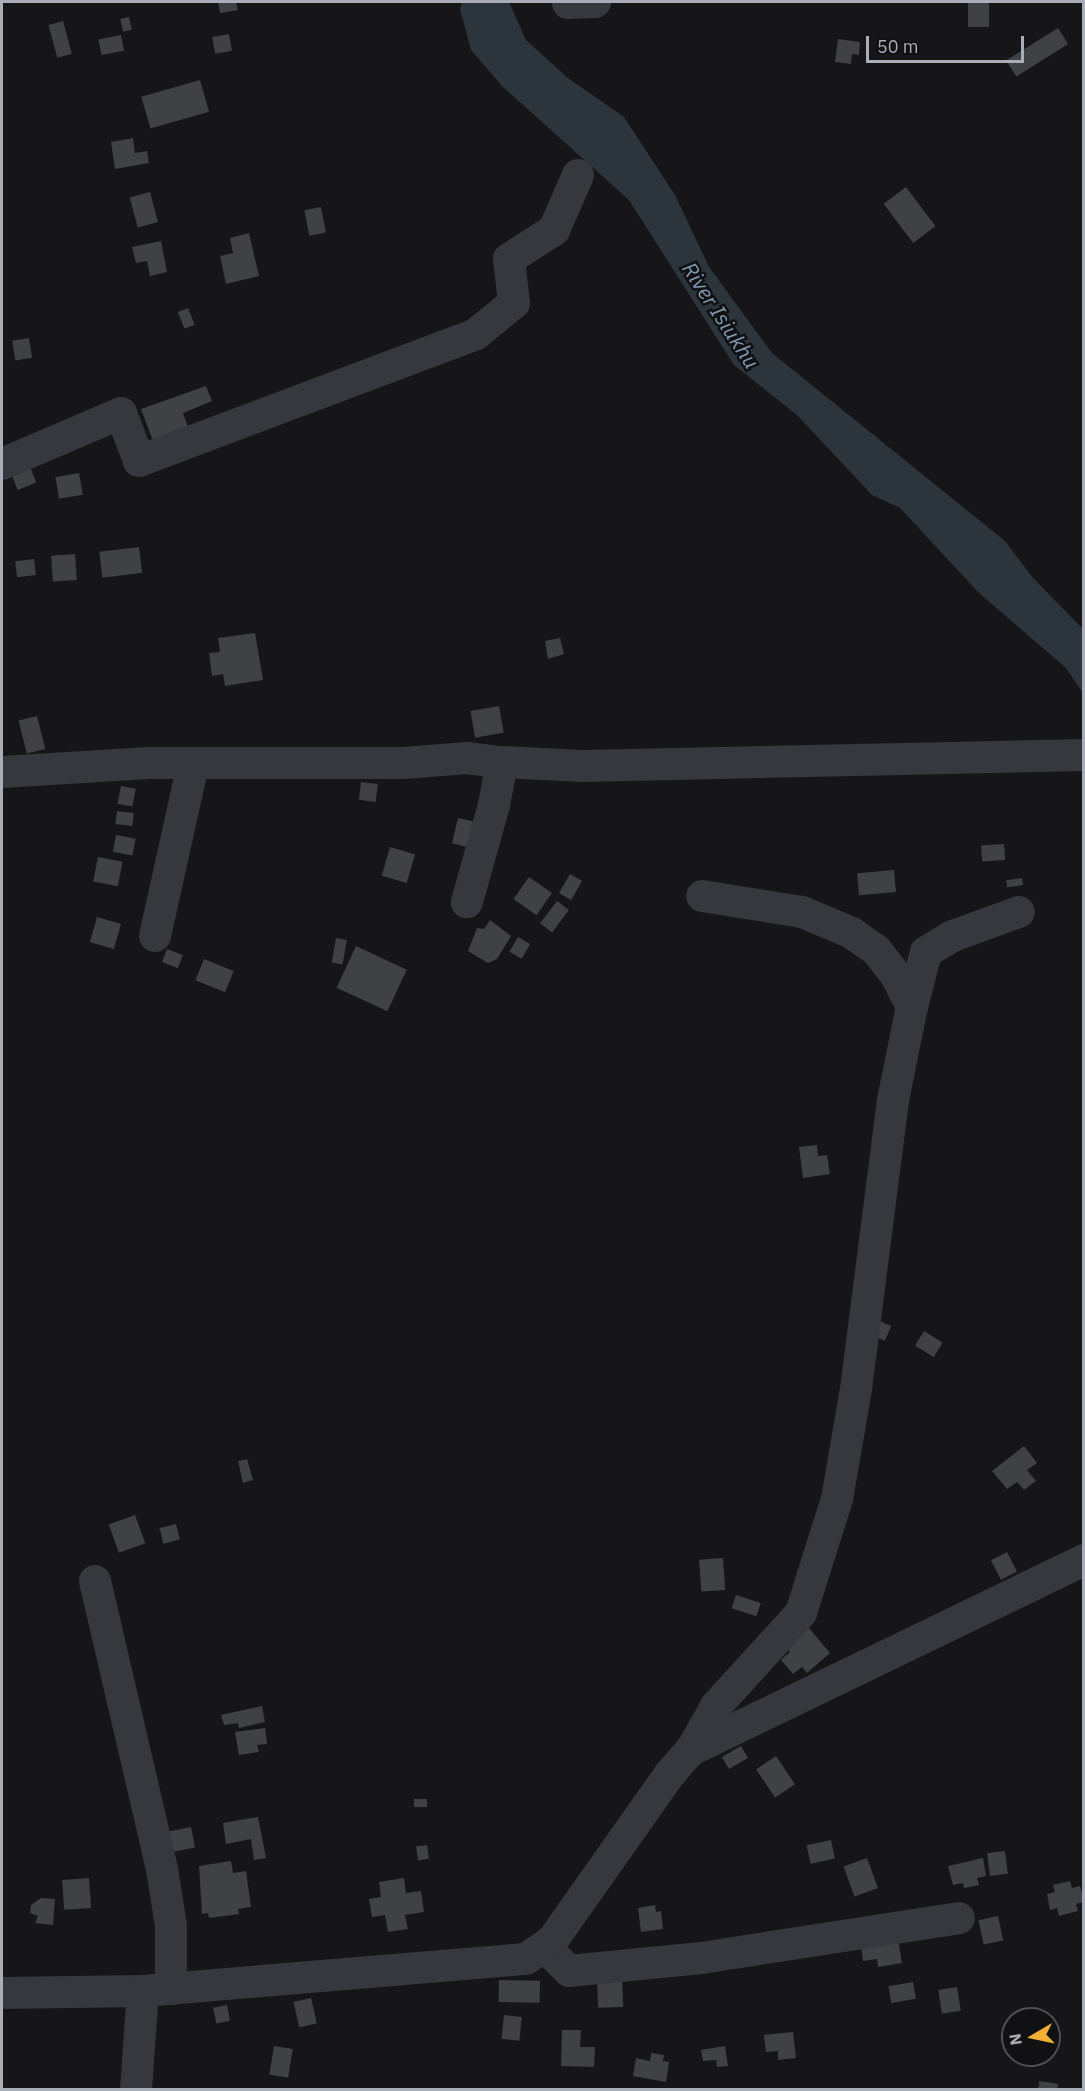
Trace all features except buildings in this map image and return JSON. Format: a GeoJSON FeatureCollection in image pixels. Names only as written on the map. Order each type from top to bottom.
{"type":"FeatureCollection","features":[{"type":"Feature","properties":{"kind":"street"},"geometry":{"type":"LineString","coordinates":[[2,465],[121,413],[140,461],[476,334],[514,303],[509,259],[554,230],[578,175]]}},
{"type":"Feature","properties":{"kind":"street"},"geometry":{"type":"LineString","coordinates":[[2,772],[193,764],[467,758],[583,766],[1083,755]]}},
{"type":"Feature","properties":{"kind":"street"},"geometry":{"type":"LineString","coordinates":[[467,902],[494,805],[502,762]]}},
{"type":"Feature","properties":{"kind":"street"},"geometry":{"type":"LineString","coordinates":[[155,936],[193,764]]}},
{"type":"Feature","properties":{"kind":"street"},"geometry":{"type":"LineString","coordinates":[[702,896],[802,912],[852,933],[876,950],[895,974],[912,1007]]}},
{"type":"Feature","properties":{"kind":"street"},"geometry":{"type":"LineString","coordinates":[[2,1993],[157,1990],[526,1959],[545,1947],[669,1775],[691,1750],[716,1706],[801,1613],[837,1499],[856,1389],[893,1100],[926,952],[953,936],[1018,912]]}},
{"type":"Feature","properties":{"kind":"street"},"geometry":{"type":"LineString","coordinates":[[691,1750],[1083,1560]]}},
{"type":"Feature","properties":{"kind":"street"},"geometry":{"type":"LineString","coordinates":[[95,1581],[162,1869],[171,1926],[136,2090]]}},
{"type":"Feature","properties":{"kind":"street"},"geometry":{"type":"LineString","coordinates":[[545,1947],[569,1971],[701,1958],[959,1918]]}},
{"type":"Feature","properties":{"kind":"water","name":"River Isiukhu"},"geometry":{"type":"Polygon","coordinates":[[[462,2],[509,2],[526,40],[568,78],[624,117],[675,195],[709,267],[772,353],[1005,541],[1033,578],[1083,629],[1083,693],[1066,668],[979,593],[900,508],[872,495],[797,415],[734,365],[629,200],[503,87],[471,50],[460,9],[462,2]]]}}]}
